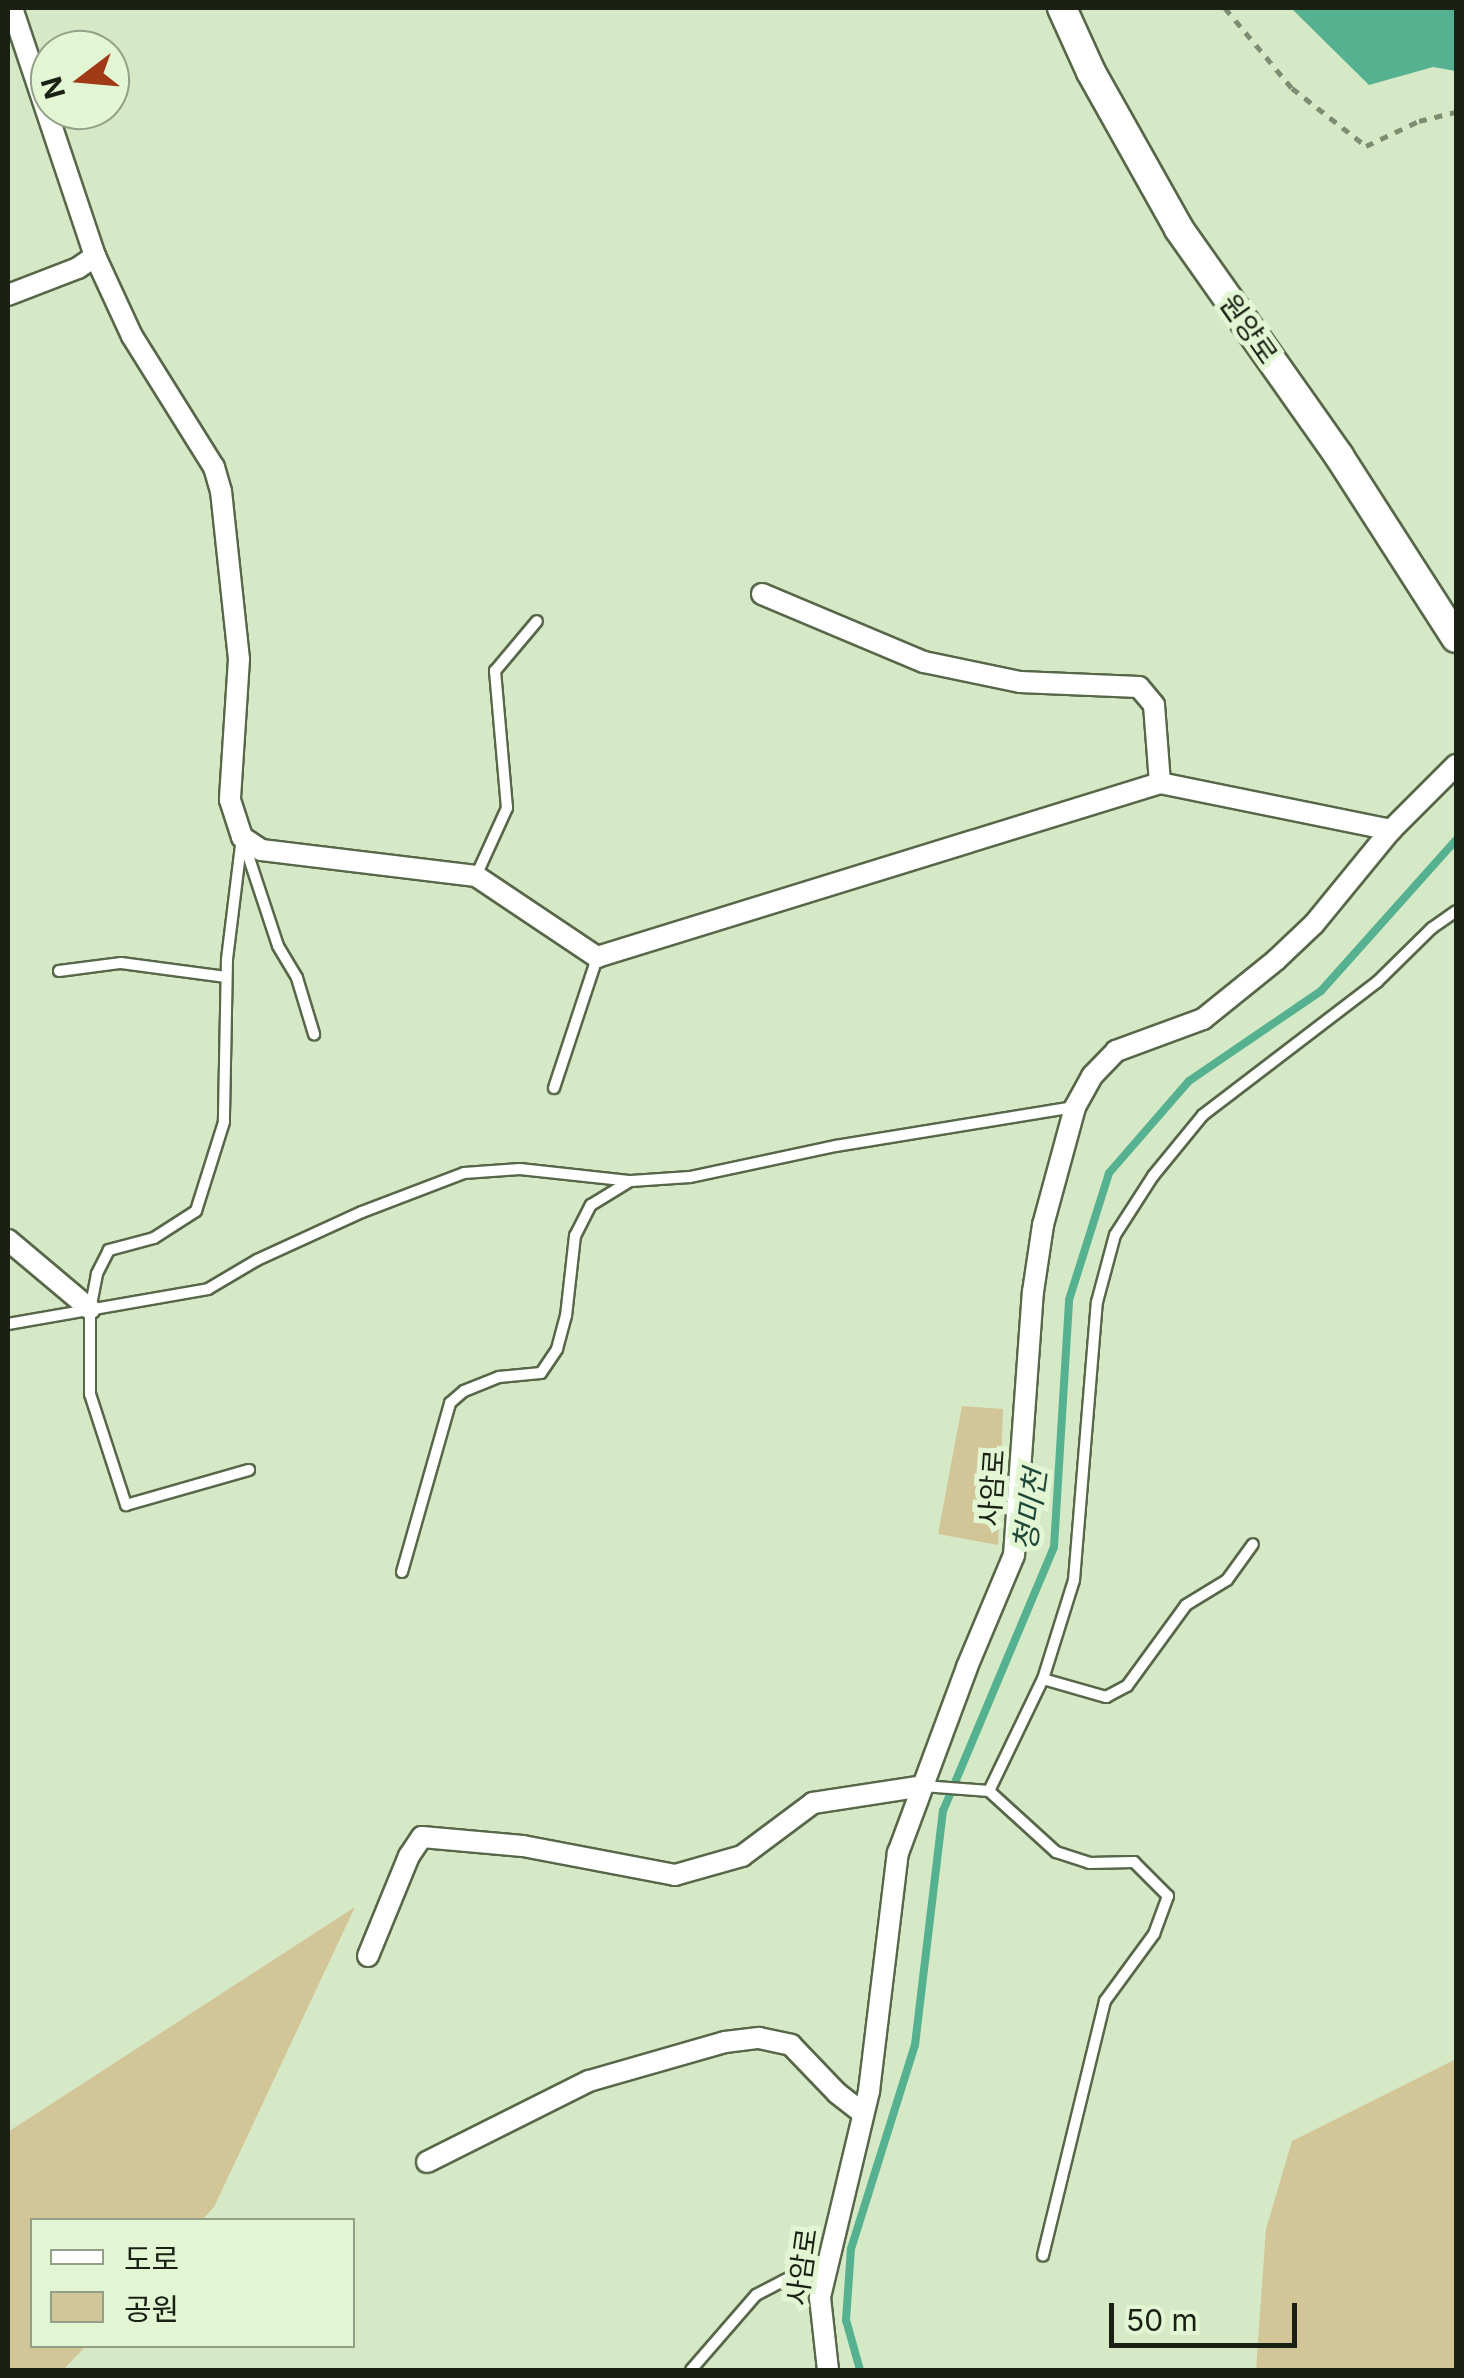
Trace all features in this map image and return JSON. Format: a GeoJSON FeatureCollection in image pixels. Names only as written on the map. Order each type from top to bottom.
{"type":"FeatureCollection","features":[{"type":"Feature","properties":{"kind":"main road","name":"원양로"},"geometry":{"type":"LineString","coordinates":[[1062,8],[1091,72],[1180,230],[1339,456],[1456,638]]}},
{"type":"Feature","properties":{"kind":"street"},"geometry":{"type":"LineString","coordinates":[[12,8],[94,256],[132,336],[214,467],[221,490],[240,659],[230,800],[242,837],[261,850],[476,876],[597,957],[1160,783],[1391,830]]}},
{"type":"Feature","properties":{"kind":"street"},"geometry":{"type":"LineString","coordinates":[[8,295],[78,268],[94,256]]}},
{"type":"Feature","properties":{"kind":"street"},"geometry":{"type":"LineString","coordinates":[[762,594],[924,662],[1020,682],[1139,687],[1154,705],[1160,783]]}},
{"type":"Feature","properties":{"kind":"street","name":"사암로"},"geometry":{"type":"LineString","coordinates":[[828,2370],[820,2297],[863,2113],[898,1853],[1014,1555],[1033,1292],[1043,1225],[1075,1107],[1092,1076],[1116,1051],[1202,1018],[1237,994],[1314,924],[1391,830],[1456,765]]}},
{"type":"Feature","properties":{"kind":"street"},"geometry":{"type":"LineString","coordinates":[[8,1240],[90,1309]]}},
{"type":"Feature","properties":{"kind":"street"},"geometry":{"type":"LineString","coordinates":[[368,1956],[409,1856],[422,1837],[523,1846],[674,1875],[742,1856],[813,1803],[924,1786]]}},
{"type":"Feature","properties":{"kind":"street"},"geometry":{"type":"LineString","coordinates":[[427,2162],[590,2080],[726,2042],[759,2038],[790,2045],[863,2113]]}},
{"type":"Feature","properties":{"kind":"lane"},"geometry":{"type":"LineString","coordinates":[[476,876],[507,808],[495,671],[537,622]]}},
{"type":"Feature","properties":{"kind":"lane"},"geometry":{"type":"LineString","coordinates":[[242,837],[226,977],[224,1122],[196,1211],[154,1238],[109,1250],[97,1274],[90,1309],[90,1394],[126,1505],[249,1470]]}},
{"type":"Feature","properties":{"kind":"lane"},"geometry":{"type":"LineString","coordinates":[[242,837],[278,946],[298,978],[314,1034]]}},
{"type":"Feature","properties":{"kind":"lane"},"geometry":{"type":"LineString","coordinates":[[989,1791],[1043,1679],[1074,1580],[1097,1302],[1115,1235],[1153,1176],[1202,1114],[1377,982],[1456,911]]}},
{"type":"Feature","properties":{"kind":"lane"},"geometry":{"type":"LineString","coordinates":[[554,1088],[597,957]]}},
{"type":"Feature","properties":{"kind":"lane"},"geometry":{"type":"LineString","coordinates":[[59,971],[121,963],[226,977]]}},
{"type":"Feature","properties":{"kind":"lane"},"geometry":{"type":"LineString","coordinates":[[8,1324],[208,1289],[257,1260],[362,1212],[464,1172],[520,1169],[631,1180],[690,1177],[836,1146],[1075,1107]]}},
{"type":"Feature","properties":{"kind":"lane"},"geometry":{"type":"LineString","coordinates":[[402,1572],[450,1402],[498,1376],[541,1373],[557,1349],[566,1316],[575,1236],[591,1205],[631,1180]]}},
{"type":"Feature","properties":{"kind":"lane"},"geometry":{"type":"LineString","coordinates":[[1043,1679],[1106,1697],[1127,1686],[1186,1605],[1227,1580],[1252,1544]]}},
{"type":"Feature","properties":{"kind":"lane"},"geometry":{"type":"LineString","coordinates":[[924,1786],[989,1791],[1056,1852],[1090,1863],[1134,1862],[1168,1896],[1154,1934],[1105,2000],[1043,2256]]}},
{"type":"Feature","properties":{"kind":"lane"},"geometry":{"type":"LineString","coordinates":[[691,2370],[756,2295],[828,2258]]}},
{"type":"Feature","properties":{"kind":"path"},"geometry":{"type":"LineString","coordinates":[[1225,8],[1292,88],[1366,146],[1419,122],[1456,112]]}},
{"type":"Feature","properties":{"kind":"green space"},"geometry":{"type":"Polygon","coordinates":[[[962,1406],[1003,1409],[998,1545],[938,1534],[962,1406]]]}},
{"type":"Feature","properties":{"kind":"green space"},"geometry":{"type":"Polygon","coordinates":[[[355,1907],[214,2207],[204,2218],[30,2218],[30,2348],[84,2348],[63,2370],[8,2370],[8,2132],[355,1907]]]}},
{"type":"Feature","properties":{"kind":"green space"},"geometry":{"type":"Polygon","coordinates":[[[1456,2059],[1456,2370],[1256,2370],[1266,2229],[1292,2141],[1456,2059]]]}},
{"type":"Feature","properties":{"kind":"shaded area"},"geometry":{"type":"Polygon","coordinates":[[[1291,8],[1456,8],[1456,71],[1433,67],[1369,85],[1291,8]]]}},
{"type":"Feature","properties":{"kind":"waterway","name":"청미천"},"geometry":{"type":"LineString","coordinates":[[860,2370],[846,2320],[851,2249],[915,2045],[943,1811],[1054,1547],[1069,1300],[1109,1173],[1189,1081],[1321,991],[1456,840]]}}]}
